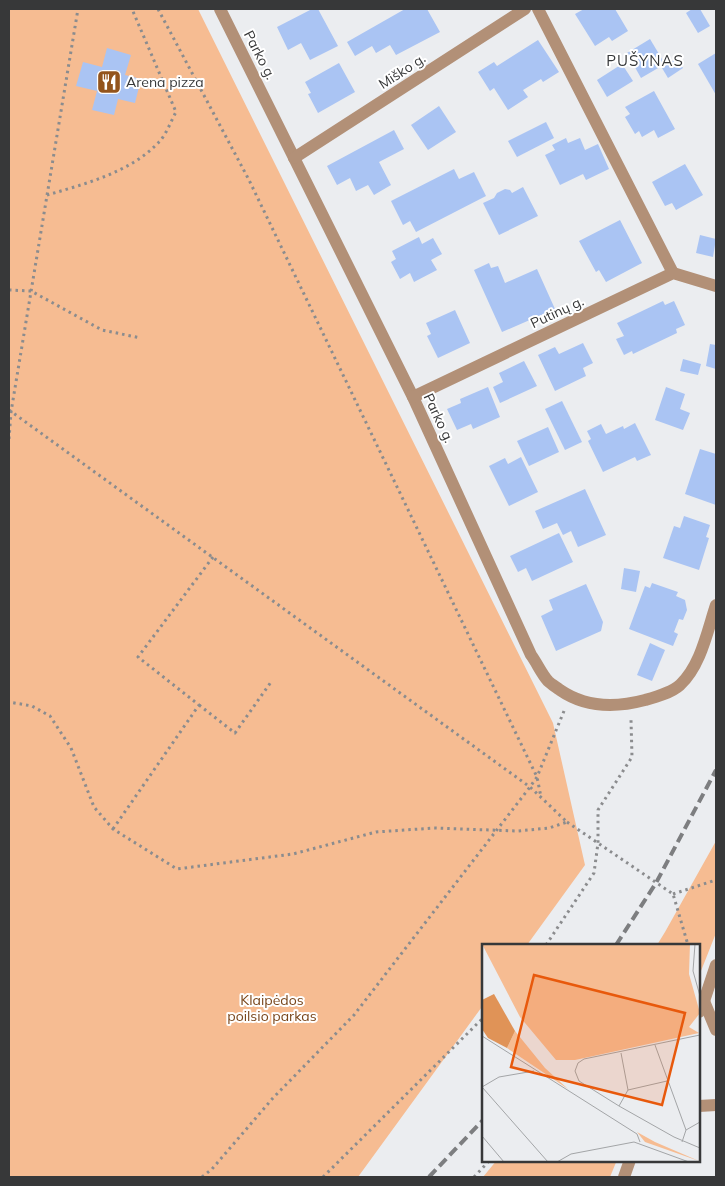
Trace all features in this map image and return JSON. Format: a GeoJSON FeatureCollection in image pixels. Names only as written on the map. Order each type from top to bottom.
{"type":"FeatureCollection","features":[{"type":"Feature","properties":{"kind":"street","name":"Parko g."},"geometry":{"type":"LineString","coordinates":[[220,9],[413,398],[531,655],[548,682],[569,696],[589,704],[631,704],[658,696],[679,686],[689,673],[700,654],[716,605]]}},
{"type":"Feature","properties":{"kind":"street","name":"Miško g."},"geometry":{"type":"LineString","coordinates":[[294,158],[525,9]]}},
{"type":"Feature","properties":{"kind":"street"},"geometry":{"type":"LineString","coordinates":[[538,9],[673,273],[716,286]]}},
{"type":"Feature","properties":{"kind":"street","name":"Putinų g."},"geometry":{"type":"LineString","coordinates":[[413,398],[673,273]]}},
{"type":"Feature","properties":{"kind":"street"},"geometry":{"type":"LineString","coordinates":[[716,965],[702,1006],[716,1030]]}},
{"type":"Feature","properties":{"kind":"street"},"geometry":{"type":"LineString","coordinates":[[700,1106],[716,1105]]}},
{"type":"Feature","properties":{"kind":"street"},"geometry":{"type":"LineString","coordinates":[[624,1177],[630,1161]]}},
{"type":"Feature","properties":{"kind":"path"},"geometry":{"type":"LineString","coordinates":[[9,439],[10,411],[78,9]]}},
{"type":"Feature","properties":{"kind":"path"},"geometry":{"type":"LineString","coordinates":[[47,195],[95,180],[132,164],[160,142],[176,112],[132,9]]}},
{"type":"Feature","properties":{"kind":"path"},"geometry":{"type":"LineString","coordinates":[[158,9],[248,180],[537,777],[542,798]]}},
{"type":"Feature","properties":{"kind":"path"},"geometry":{"type":"LineString","coordinates":[[9,290],[31,291],[102,330],[141,338]]}},
{"type":"Feature","properties":{"kind":"path"},"geometry":{"type":"LineString","coordinates":[[10,411],[530,787],[567,822],[672,894],[688,944]]}},
{"type":"Feature","properties":{"kind":"path"},"geometry":{"type":"LineString","coordinates":[[213,557],[138,657],[235,733],[271,682]]}},
{"type":"Feature","properties":{"kind":"path"},"geometry":{"type":"LineString","coordinates":[[202,1177],[212,1169],[273,1098],[354,1015],[530,787],[537,777],[569,696]]}},
{"type":"Feature","properties":{"kind":"path"},"geometry":{"type":"LineString","coordinates":[[9,702],[32,706],[50,716],[71,748],[94,807],[113,829],[177,869],[293,854],[376,832],[434,828],[496,831],[549,828],[567,822]]}},
{"type":"Feature","properties":{"kind":"path"},"geometry":{"type":"LineString","coordinates":[[547,944],[594,873],[598,843],[598,810],[632,757],[631,704]]}},
{"type":"Feature","properties":{"kind":"path"},"geometry":{"type":"LineString","coordinates":[[113,829],[199,705]]}},
{"type":"Feature","properties":{"kind":"path"},"geometry":{"type":"LineString","coordinates":[[672,894],[716,880]]}},
{"type":"Feature","properties":{"kind":"path"},"geometry":{"type":"LineString","coordinates":[[323,1177],[482,1019]]}},
{"type":"Feature","properties":{"kind":"path"},"geometry":{"type":"LineString","coordinates":[[474,1177],[489,1161]]}},
{"type":"Feature","properties":{"kind":"green space","name":"Klaipėdos poilsio parkas"},"geometry":{"type":"Polygon","coordinates":[[[9,9],[198,9],[553,723],[585,865],[528,944],[482,944],[482,1007],[358,1177],[9,1177],[9,9]]]}},
{"type":"Feature","properties":{"kind":"green space"},"geometry":{"type":"Polygon","coordinates":[[[716,841],[716,933],[700,973],[700,944],[658,944],[716,841]]]}},
{"type":"Feature","properties":{"kind":"green space"},"geometry":{"type":"Polygon","coordinates":[[[496,1161],[617,1161],[610,1177],[483,1177],[496,1161]]]}},
{"type":"Feature","properties":{"kind":"building"},"geometry":{"type":"Polygon","coordinates":[[[312,9],[318,9],[338,46],[310,60],[301,43],[288,50],[277,27],[312,9]]]}},
{"type":"Feature","properties":{"kind":"building"},"geometry":{"type":"Polygon","coordinates":[[[405,9],[427,9],[440,32],[396,55],[390,45],[376,53],[372,46],[355,56],[347,42],[405,9]]]}},
{"type":"Feature","properties":{"kind":"building"},"geometry":{"type":"Polygon","coordinates":[[[584,9],[615,9],[628,31],[612,41],[609,37],[595,46],[575,14],[584,9]]]}},
{"type":"Feature","properties":{"kind":"building"},"geometry":{"type":"Polygon","coordinates":[[[692,9],[700,9],[710,26],[698,33],[686,13],[692,9]]]}},
{"type":"Feature","properties":{"kind":"building"},"geometry":{"type":"Polygon","coordinates":[[[650,39],[665,64],[641,78],[627,53],[650,39]]]}},
{"type":"Feature","properties":{"kind":"building"},"geometry":{"type":"Polygon","coordinates":[[[538,40],[559,72],[543,82],[541,79],[523,90],[528,97],[508,110],[494,88],[490,91],[478,72],[494,62],[497,66],[538,40]]]}},
{"type":"Feature","properties":{"kind":"building","name":"Arena pizza"},"geometry":{"type":"Polygon","coordinates":[[[107,48],[131,55],[125,75],[141,79],[135,103],[118,99],[114,115],[92,110],[97,91],[76,86],[83,62],[102,67],[107,48]]]}},
{"type":"Feature","properties":{"kind":"building"},"geometry":{"type":"Polygon","coordinates":[[[716,53],[716,95],[698,64],[716,53]]]}},
{"type":"Feature","properties":{"kind":"building"},"geometry":{"type":"Polygon","coordinates":[[[677,58],[683,68],[668,78],[662,68],[677,58]]]}},
{"type":"Feature","properties":{"kind":"building"},"geometry":{"type":"Polygon","coordinates":[[[339,63],[355,92],[318,113],[308,94],[311,93],[305,82],[339,63]]]}},
{"type":"Feature","properties":{"kind":"building"},"geometry":{"type":"Polygon","coordinates":[[[622,64],[633,81],[607,97],[597,80],[622,64]]]}},
{"type":"Feature","properties":{"kind":"building"},"geometry":{"type":"Polygon","coordinates":[[[654,91],[675,129],[658,138],[654,130],[642,137],[639,131],[635,134],[625,117],[630,114],[625,107],[654,91]]]}},
{"type":"Feature","properties":{"kind":"building"},"geometry":{"type":"Polygon","coordinates":[[[439,106],[456,132],[428,150],[411,125],[439,106]]]}},
{"type":"Feature","properties":{"kind":"building"},"geometry":{"type":"Polygon","coordinates":[[[546,122],[554,138],[517,157],[508,141],[546,122]]]}},
{"type":"Feature","properties":{"kind":"building"},"geometry":{"type":"Polygon","coordinates":[[[394,130],[404,149],[379,162],[391,185],[374,195],[368,185],[356,191],[350,178],[337,185],[327,166],[394,130]]]}},
{"type":"Feature","properties":{"kind":"building"},"geometry":{"type":"Polygon","coordinates":[[[566,138],[568,143],[580,138],[585,150],[598,144],[609,169],[586,180],[583,174],[560,185],[545,155],[555,150],[552,145],[566,138]]]}},
{"type":"Feature","properties":{"kind":"building"},"geometry":{"type":"Polygon","coordinates":[[[685,164],[703,195],[676,210],[672,203],[665,206],[652,182],[685,164]]]}},
{"type":"Feature","properties":{"kind":"building"},"geometry":{"type":"Polygon","coordinates":[[[454,169],[459,179],[474,172],[486,196],[416,232],[410,221],[403,225],[391,201],[454,169]]]}},
{"type":"Feature","properties":{"kind":"building"},"geometry":{"type":"Polygon","coordinates":[[[523,187],[538,216],[499,235],[483,203],[494,198],[497,193],[505,189],[510,190],[512,193],[523,187]]]}},
{"type":"Feature","properties":{"kind":"building"},"geometry":{"type":"Polygon","coordinates":[[[620,220],[642,263],[606,282],[599,270],[596,272],[579,241],[620,220]]]}},
{"type":"Feature","properties":{"kind":"building"},"geometry":{"type":"Polygon","coordinates":[[[700,235],[716,239],[713,257],[696,253],[700,235]]]}},
{"type":"Feature","properties":{"kind":"building"},"geometry":{"type":"Polygon","coordinates":[[[419,237],[422,244],[433,238],[442,254],[431,260],[437,270],[414,282],[410,273],[400,279],[391,262],[396,259],[392,251],[419,237]]]}},
{"type":"Feature","properties":{"kind":"building"},"geometry":{"type":"Polygon","coordinates":[[[489,263],[491,268],[498,266],[505,283],[537,269],[555,309],[502,332],[474,270],[489,263]]]}},
{"type":"Feature","properties":{"kind":"building"},"geometry":{"type":"Polygon","coordinates":[[[663,301],[665,305],[674,301],[685,325],[676,329],[677,333],[633,354],[632,351],[624,355],[616,339],[624,336],[617,323],[663,301]]]}},
{"type":"Feature","properties":{"kind":"building"},"geometry":{"type":"Polygon","coordinates":[[[455,310],[470,343],[438,358],[427,336],[431,334],[426,323],[455,310]]]}},
{"type":"Feature","properties":{"kind":"building"},"geometry":{"type":"Polygon","coordinates":[[[583,343],[593,363],[583,368],[586,376],[555,391],[538,355],[555,347],[559,354],[583,343]]]}},
{"type":"Feature","properties":{"kind":"building"},"geometry":{"type":"Polygon","coordinates":[[[710,344],[716,345],[716,369],[706,366],[710,344]]]}},
{"type":"Feature","properties":{"kind":"building"},"geometry":{"type":"Polygon","coordinates":[[[683,359],[701,364],[698,375],[680,371],[683,359]]]}},
{"type":"Feature","properties":{"kind":"building"},"geometry":{"type":"Polygon","coordinates":[[[524,361],[537,386],[500,403],[493,387],[503,382],[499,373],[524,361]]]}},
{"type":"Feature","properties":{"kind":"building"},"geometry":{"type":"Polygon","coordinates":[[[488,387],[500,417],[473,429],[471,424],[457,430],[447,409],[461,403],[460,399],[488,387]]]}},
{"type":"Feature","properties":{"kind":"building"},"geometry":{"type":"Polygon","coordinates":[[[666,387],[685,394],[680,409],[690,413],[683,430],[655,420],[666,387]]]}},
{"type":"Feature","properties":{"kind":"building"},"geometry":{"type":"Polygon","coordinates":[[[562,401],[582,442],[565,450],[545,409],[562,401]]]}},
{"type":"Feature","properties":{"kind":"building"},"geometry":{"type":"Polygon","coordinates":[[[635,423],[651,455],[637,461],[635,457],[603,472],[588,441],[591,439],[587,431],[601,424],[606,434],[623,426],[624,429],[635,423]]]}},
{"type":"Feature","properties":{"kind":"building"},"geometry":{"type":"Polygon","coordinates":[[[548,427],[559,452],[529,466],[517,441],[548,427]]]}},
{"type":"Feature","properties":{"kind":"building"},"geometry":{"type":"Polygon","coordinates":[[[700,449],[716,454],[716,505],[685,494],[700,449]]]}},
{"type":"Feature","properties":{"kind":"building"},"geometry":{"type":"Polygon","coordinates":[[[521,457],[538,492],[509,506],[489,466],[505,458],[508,464],[521,457]]]}},
{"type":"Feature","properties":{"kind":"building"},"geometry":{"type":"Polygon","coordinates":[[[585,489],[606,535],[578,547],[571,531],[563,535],[557,523],[543,529],[535,511],[585,489]]]}},
{"type":"Feature","properties":{"kind":"building"},"geometry":{"type":"Polygon","coordinates":[[[684,516],[710,525],[706,537],[709,538],[699,570],[663,558],[674,526],[680,528],[684,516]]]}},
{"type":"Feature","properties":{"kind":"building"},"geometry":{"type":"Polygon","coordinates":[[[559,533],[573,562],[532,581],[526,568],[518,572],[510,556],[559,533]]]}},
{"type":"Feature","properties":{"kind":"building"},"geometry":{"type":"Polygon","coordinates":[[[624,568],[640,571],[636,592],[621,589],[624,568]]]}},
{"type":"Feature","properties":{"kind":"building"},"geometry":{"type":"Polygon","coordinates":[[[652,583],[678,592],[676,596],[685,600],[687,610],[683,620],[679,619],[674,632],[678,634],[673,646],[629,629],[645,586],[650,588],[652,583]]]}},
{"type":"Feature","properties":{"kind":"building"},"geometry":{"type":"Polygon","coordinates":[[[586,584],[603,622],[601,631],[556,651],[541,616],[553,610],[549,600],[586,584]]]}},
{"type":"Feature","properties":{"kind":"building"},"geometry":{"type":"Polygon","coordinates":[[[650,643],[665,650],[652,681],[637,675],[650,643]]]}},
{"type":"Feature","properties":{"kind":"railway"},"geometry":{"type":"LineString","coordinates":[[617,944],[656,883],[716,770]]}},
{"type":"Feature","properties":{"kind":"railway"},"geometry":{"type":"LineString","coordinates":[[429,1177],[482,1121]]}},
{"type":"Feature","properties":{"kind":"place","name":"Arena pizza"},"geometry":{"type":"Point","coordinates":[109,82]}},
{"type":"Feature","properties":{"kind":"district","name":"PUŠYNAS"},"geometry":{"type":"Point","coordinates":[645,61]}}]}
